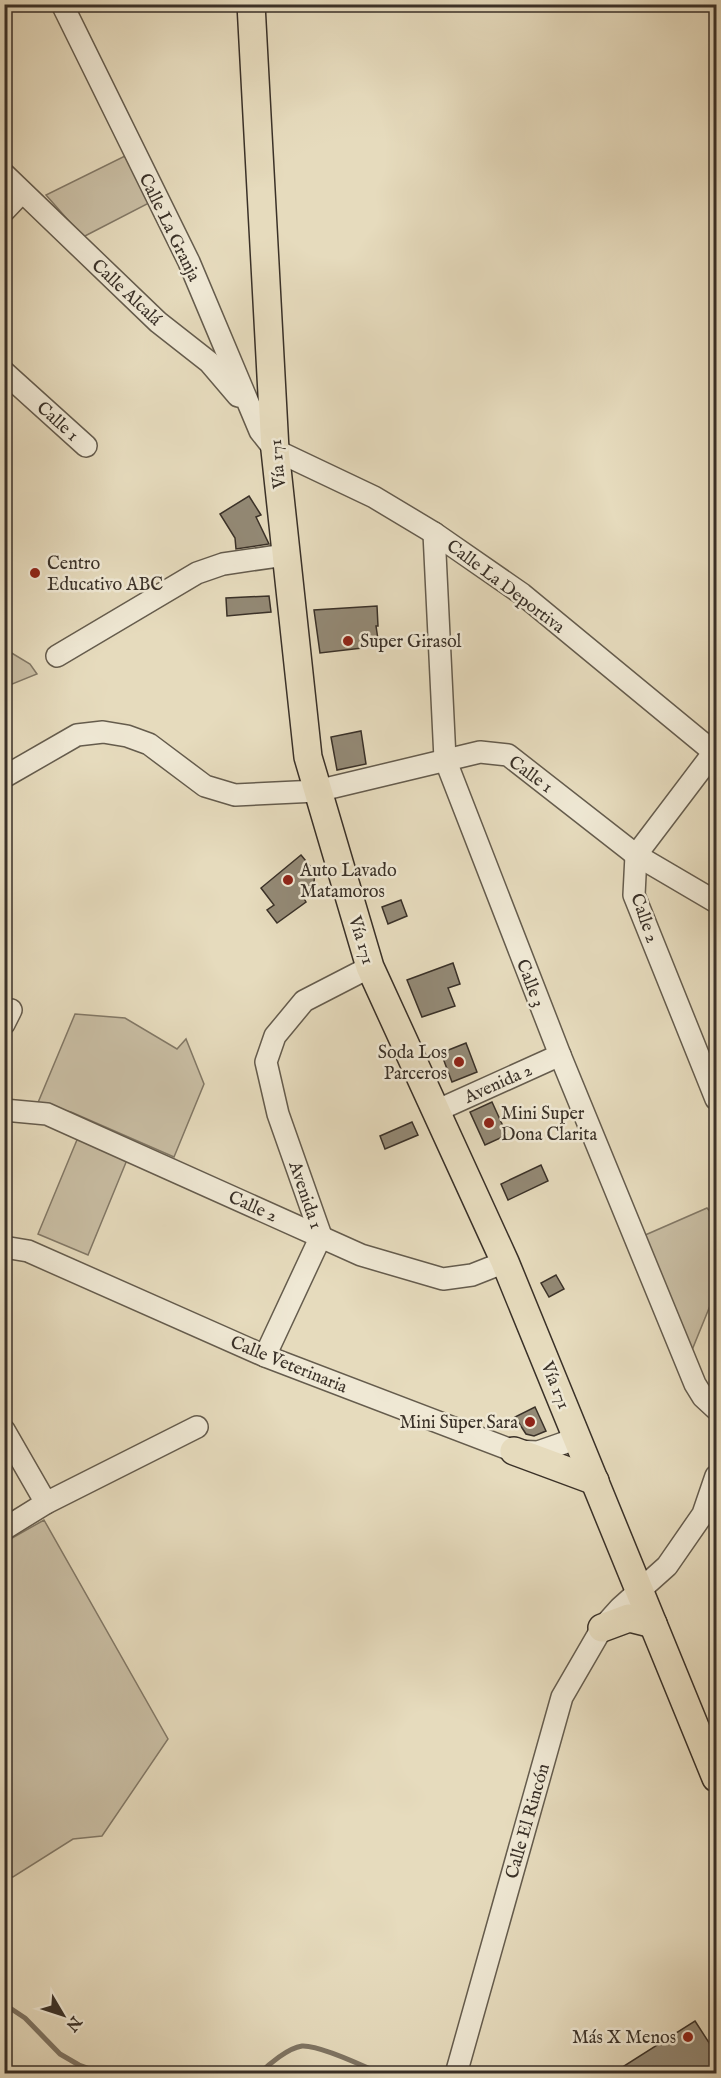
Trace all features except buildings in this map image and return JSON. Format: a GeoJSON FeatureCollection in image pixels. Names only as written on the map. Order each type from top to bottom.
{"type":"FeatureCollection","features":[{"type":"Feature","properties":{"kind":"main road","name":"Vía 171"},"geometry":{"type":"LineString","coordinates":[[251,4],[275,450],[308,757],[370,967],[505,1262],[653,1624],[709,1742],[717,1778]]}},
{"type":"Feature","properties":{"kind":"main road"},"geometry":{"type":"LineString","coordinates":[[514,1451],[595,1481]]}},
{"type":"Feature","properties":{"kind":"main road"},"geometry":{"type":"LineString","coordinates":[[602,1628],[629,1618],[653,1624]]}},
{"type":"Feature","properties":{"kind":"street","name":"Calle La Granja"},"geometry":{"type":"LineString","coordinates":[[62,4],[189,262],[260,431],[275,450]]}},
{"type":"Feature","properties":{"kind":"street","name":"Calle Alcalá"},"geometry":{"type":"LineString","coordinates":[[4,174],[158,322],[209,362],[250,410]]}},
{"type":"Feature","properties":{"kind":"street"},"geometry":{"type":"LineString","coordinates":[[4,211],[22,192]]}},
{"type":"Feature","properties":{"kind":"street"},"geometry":{"type":"LineString","coordinates":[[181,342],[205,337],[211,331],[214,322]]}},
{"type":"Feature","properties":{"kind":"street","name":"Calle 1"},"geometry":{"type":"LineString","coordinates":[[4,372],[86,446]]}},
{"type":"Feature","properties":{"kind":"street","name":"Calle La Deportiva"},"geometry":{"type":"LineString","coordinates":[[275,450],[374,496],[434,532],[522,594],[715,753]]}},
{"type":"Feature","properties":{"kind":"street","name":"Calle 3"},"geometry":{"type":"LineString","coordinates":[[434,532],[445,759],[560,1055],[695,1384],[703,1397],[717,1409]]}},
{"type":"Feature","properties":{"kind":"street"},"geometry":{"type":"LineString","coordinates":[[57,656],[196,573],[223,564],[285,555]]}},
{"type":"Feature","properties":{"kind":"street","name":"Calle 1"},"geometry":{"type":"LineString","coordinates":[[4,777],[77,735],[103,732],[127,736],[149,744],[206,786],[235,795],[317,791],[480,752],[508,755],[636,855],[717,902]]}},
{"type":"Feature","properties":{"kind":"street"},"geometry":{"type":"LineString","coordinates":[[636,855],[715,753]]}},
{"type":"Feature","properties":{"kind":"street","name":"Calle 2"},"geometry":{"type":"LineString","coordinates":[[636,855],[634,896],[717,1099]]}},
{"type":"Feature","properties":{"kind":"street","name":"Avenida 1"},"geometry":{"type":"LineString","coordinates":[[264,1356],[321,1236],[278,1114],[266,1062],[275,1036],[304,1001],[370,967]]}},
{"type":"Feature","properties":{"kind":"street","name":"Avenida 2"},"geometry":{"type":"LineString","coordinates":[[436,1112],[560,1055]]}},
{"type":"Feature","properties":{"kind":"street","name":"Calle 2"},"geometry":{"type":"LineString","coordinates":[[4,1110],[47,1114],[361,1255],[443,1279],[472,1275],[505,1262]]}},
{"type":"Feature","properties":{"kind":"street","name":"Calle Veterinaria"},"geometry":{"type":"LineString","coordinates":[[4,1247],[28,1251],[264,1356],[514,1451],[538,1452],[578,1438]]}},
{"type":"Feature","properties":{"kind":"street"},"geometry":{"type":"LineString","coordinates":[[4,1529],[46,1503],[197,1426]]}},
{"type":"Feature","properties":{"kind":"street"},"geometry":{"type":"LineString","coordinates":[[4,1430],[46,1503]]}},
{"type":"Feature","properties":{"kind":"street"},"geometry":{"type":"LineString","coordinates":[[639,1590],[667,1566],[703,1514],[717,1476]]}},
{"type":"Feature","properties":{"kind":"street","name":"Calle El Rincón"},"geometry":{"type":"LineString","coordinates":[[456,2073],[562,1697],[602,1628],[639,1590]]}},
{"type":"Feature","properties":{"kind":"shaded area"},"geometry":{"type":"Polygon","coordinates":[[[127,155],[149,203],[83,237],[46,195],[127,155]]]}},
{"type":"Feature","properties":{"kind":"shaded area"},"geometry":{"type":"Polygon","coordinates":[[[5,649],[30,664],[37,674],[5,687],[5,649]]]}},
{"type":"Feature","properties":{"kind":"shaded area"},"geometry":{"type":"Polygon","coordinates":[[[75,1014],[125,1018],[177,1049],[186,1039],[204,1084],[174,1157],[71,1112],[37,1105],[75,1014]]]}},
{"type":"Feature","properties":{"kind":"shaded area"},"geometry":{"type":"Polygon","coordinates":[[[79,1135],[129,1155],[88,1255],[38,1234],[79,1135]]]}},
{"type":"Feature","properties":{"kind":"shaded area"},"geometry":{"type":"Polygon","coordinates":[[[707,1208],[716,1219],[716,1291],[692,1350],[643,1236],[707,1208]]]}},
{"type":"Feature","properties":{"kind":"shaded area"},"geometry":{"type":"Polygon","coordinates":[[[44,1520],[168,1739],[102,1836],[73,1839],[13,1877],[4,1875],[5,1542],[44,1520]]]}},
{"type":"Feature","properties":{"kind":"waterway"},"geometry":{"type":"LineString","coordinates":[[4,2004],[25,2018],[60,2054],[79,2065],[104,2074]]}},
{"type":"Feature","properties":{"kind":"waterway"},"geometry":{"type":"LineString","coordinates":[[259,2074],[285,2053],[302,2046],[330,2052],[381,2074]]}},
{"type":"Feature","properties":{"kind":"place","name":"Centro Educativo ABC"},"geometry":{"type":"Point","coordinates":[35,573]}},
{"type":"Feature","properties":{"kind":"place","name":"Super Girasol"},"geometry":{"type":"Point","coordinates":[348,641]}},
{"type":"Feature","properties":{"kind":"place","name":"Auto Lavado Matamoros"},"geometry":{"type":"Point","coordinates":[288,880]}},
{"type":"Feature","properties":{"kind":"place","name":"Soda Los Parceros"},"geometry":{"type":"Point","coordinates":[459,1062]}},
{"type":"Feature","properties":{"kind":"place","name":"Mini Super Dona Clarita"},"geometry":{"type":"Point","coordinates":[489,1123]}},
{"type":"Feature","properties":{"kind":"place","name":"Mini Super Sara"},"geometry":{"type":"Point","coordinates":[530,1422]}},
{"type":"Feature","properties":{"kind":"place","name":"Más X Menos"},"geometry":{"type":"Point","coordinates":[688,2037]}}]}
